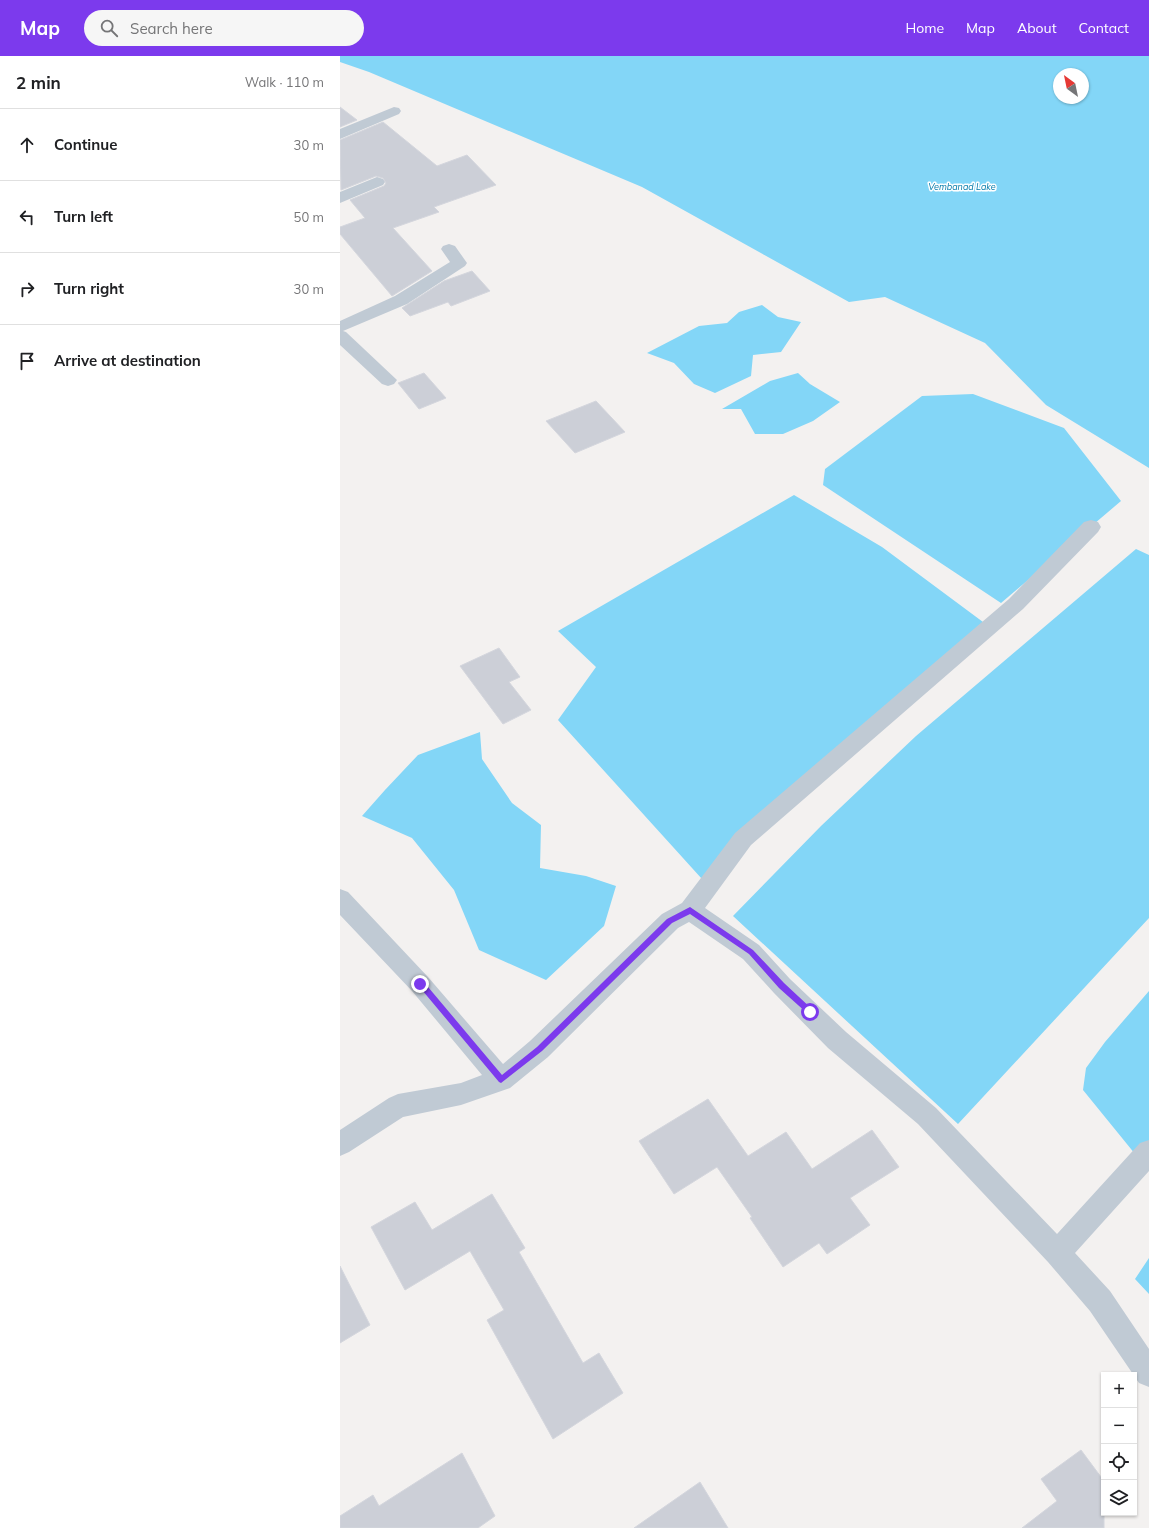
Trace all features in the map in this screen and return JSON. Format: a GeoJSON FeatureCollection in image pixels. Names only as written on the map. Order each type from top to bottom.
{"type":"FeatureCollection","features":[{"type":"Feature","properties":{"kind":"street"},"geometry":{"type":"LineString","coordinates":[[340,134],[394,111]]}},
{"type":"Feature","properties":{"kind":"street"},"geometry":{"type":"LineString","coordinates":[[340,198],[377,182]]}},
{"type":"Feature","properties":{"kind":"street"},"geometry":{"type":"LineString","coordinates":[[340,327],[401,300],[459,263],[449,250]]}},
{"type":"Feature","properties":{"kind":"street"},"geometry":{"type":"LineString","coordinates":[[340,336],[388,380]]}},
{"type":"Feature","properties":{"kind":"street"},"geometry":{"type":"LineString","coordinates":[[340,1144],[398,1106],[461,1094],[501,1080],[539,1049],[670,921],[690,910],[744,839],[1016,604],[1091,527]]}},
{"type":"Feature","properties":{"kind":"street"},"geometry":{"type":"LineString","coordinates":[[340,899],[420,984],[501,1080]]}},
{"type":"Feature","properties":{"kind":"street"},"geometry":{"type":"LineString","coordinates":[[690,910],[751,952],[782,986],[837,1040],[932,1121],[1057,1253],[1100,1301],[1149,1373]]}},
{"type":"Feature","properties":{"kind":"street"},"geometry":{"type":"LineString","coordinates":[[1057,1253],[1149,1152]]}},
{"type":"Feature","properties":{"kind":"water","name":"Vembanad Lake"},"geometry":{"type":"Polygon","coordinates":[[[340,56],[1149,56],[1149,468],[1046,405],[985,343],[885,297],[849,302],[642,187],[369,72],[340,62],[340,56]]]}},
{"type":"Feature","properties":{"kind":"water"},"geometry":{"type":"Polygon","coordinates":[[[762,305],[778,317],[801,322],[781,352],[753,355],[751,376],[715,393],[694,384],[674,363],[647,353],[699,326],[727,323],[739,312],[762,305]]]}},
{"type":"Feature","properties":{"kind":"water"},"geometry":{"type":"Polygon","coordinates":[[[798,373],[810,384],[840,402],[813,421],[783,434],[755,434],[741,409],[722,409],[770,381],[798,373]]]}},
{"type":"Feature","properties":{"kind":"water"},"geometry":{"type":"Polygon","coordinates":[[[973,394],[1064,428],[1121,501],[1001,603],[823,485],[825,469],[922,396],[973,394]]]}},
{"type":"Feature","properties":{"kind":"water"},"geometry":{"type":"Polygon","coordinates":[[[794,495],[882,547],[983,622],[702,879],[558,720],[596,667],[558,631],[794,495]]]}},
{"type":"Feature","properties":{"kind":"water"},"geometry":{"type":"Polygon","coordinates":[[[1136,549],[1149,555],[1149,918],[958,1124],[733,916],[821,826],[916,736],[1136,549]]]}},
{"type":"Feature","properties":{"kind":"water"},"geometry":{"type":"Polygon","coordinates":[[[480,732],[482,759],[512,803],[541,825],[540,868],[586,876],[616,886],[604,926],[546,980],[479,950],[454,890],[412,838],[362,816],[418,755],[480,732]]]}},
{"type":"Feature","properties":{"kind":"water"},"geometry":{"type":"Polygon","coordinates":[[[1149,991],[1149,1159],[1144,1165],[1083,1090],[1086,1068],[1105,1042],[1149,991]]]}},
{"type":"Feature","properties":{"kind":"water"},"geometry":{"type":"Polygon","coordinates":[[[1149,1258],[1149,1294],[1135,1279],[1149,1258]]]}},
{"type":"Feature","properties":{"kind":"building"},"geometry":{"type":"Polygon","coordinates":[[[340,107],[357,120],[340,127],[340,107]]]}},
{"type":"Feature","properties":{"kind":"building"},"geometry":{"type":"Polygon","coordinates":[[[383,122],[437,166],[467,155],[496,185],[434,207],[439,212],[393,228],[432,271],[392,296],[340,234],[340,227],[365,218],[350,200],[384,186],[386,183],[383,178],[376,176],[341,190],[340,140],[383,122]]]}},
{"type":"Feature","properties":{"kind":"building"},"geometry":{"type":"Polygon","coordinates":[[[472,271],[490,291],[451,306],[448,302],[410,316],[402,308],[444,281],[472,271]]]}},
{"type":"Feature","properties":{"kind":"building"},"geometry":{"type":"Polygon","coordinates":[[[424,373],[446,398],[419,409],[398,383],[424,373]]]}},
{"type":"Feature","properties":{"kind":"building"},"geometry":{"type":"Polygon","coordinates":[[[596,401],[625,432],[575,453],[546,421],[596,401]]]}},
{"type":"Feature","properties":{"kind":"building"},"geometry":{"type":"Polygon","coordinates":[[[499,648],[520,677],[509,682],[531,710],[503,724],[460,666],[499,648]]]}},
{"type":"Feature","properties":{"kind":"building"},"geometry":{"type":"Polygon","coordinates":[[[708,1099],[748,1156],[786,1132],[812,1169],[872,1130],[899,1167],[850,1198],[870,1225],[827,1254],[819,1243],[783,1267],[750,1218],[752,1217],[717,1167],[674,1194],[639,1141],[708,1099]]]}},
{"type":"Feature","properties":{"kind":"building"},"geometry":{"type":"Polygon","coordinates":[[[492,1194],[525,1248],[519,1252],[583,1363],[599,1353],[623,1393],[553,1439],[487,1320],[504,1310],[470,1251],[405,1290],[371,1227],[415,1202],[432,1230],[492,1194]]]}},
{"type":"Feature","properties":{"kind":"building"},"geometry":{"type":"Polygon","coordinates":[[[340,1266],[370,1325],[340,1343],[340,1266]]]}},
{"type":"Feature","properties":{"kind":"building"},"geometry":{"type":"Polygon","coordinates":[[[1081,1450],[1101,1477],[1101,1516],[1104,1516],[1104,1528],[1022,1528],[1057,1501],[1041,1479],[1081,1450]]]}},
{"type":"Feature","properties":{"kind":"building"},"geometry":{"type":"Polygon","coordinates":[[[462,1453],[495,1516],[478,1528],[340,1528],[340,1516],[373,1495],[379,1506],[462,1453]]]}},
{"type":"Feature","properties":{"kind":"building"},"geometry":{"type":"Polygon","coordinates":[[[700,1482],[728,1528],[634,1528],[700,1482]]]}},
{"type":"Feature","properties":{"kind":"route"},"geometry":{"type":"LineString","coordinates":[[420,984],[501,1080],[539,1049],[622,966],[647,945],[670,921],[690,910],[751,952],[782,986],[810,1012]]}}]}
